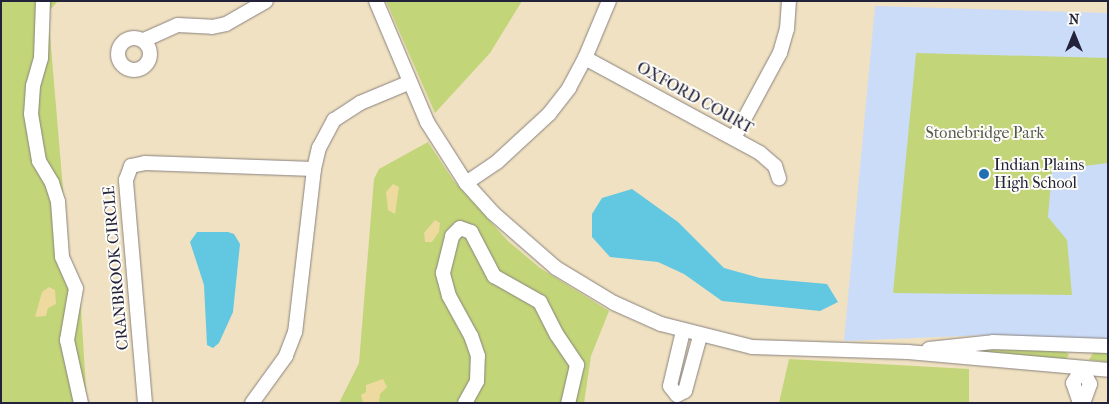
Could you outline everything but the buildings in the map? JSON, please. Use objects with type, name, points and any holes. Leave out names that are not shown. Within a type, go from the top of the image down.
[{"type":"street","points":[[43,1],[41,58],[33,86],[31,114],[39,161],[52,183],[58,202],[60,248],[76,288],[67,340],[81,403]]},
{"type":"street","points":[[144,40],[178,25],[212,27],[226,24],[266,1]]},
{"type":"street","points":[[376,1],[408,83],[427,122],[466,183],[493,213],[556,268],[614,303],[683,331],[752,347],[790,350],[908,352],[1108,370]]},
{"type":"street","points":[[466,183],[497,162],[549,114],[569,88],[586,58],[609,1]]},
{"type":"street","points":[[734,138],[780,53],[788,29],[789,1]]},
{"type":"street","name":"OXFORD COURT","points":[[586,58],[734,138],[769,160],[779,178]]},
{"type":"street","points":[[252,403],[286,356],[295,332],[314,169],[319,148],[334,120],[360,103],[408,83]]},
{"type":"street","name":"CRANBROOK CIRCLE","points":[[144,403],[126,180],[131,166],[145,163],[314,169]]},
{"type":"street","points":[[465,403],[477,381],[478,356],[472,336],[449,296],[443,273],[452,236],[460,228],[472,232],[494,276],[540,302],[557,335],[576,360],[577,371],[568,403]]},
{"type":"street","points":[[683,331],[670,386],[676,399],[686,391],[700,336]]},
{"type":"street","points":[[908,352],[993,342],[1108,346]]},
{"type":"street","points":[[1082,369],[1090,384],[1082,403]]},
{"type":"shaded area","name":"Indian Plains High School","points":[[875,6],[1108,13],[1108,340],[987,335],[844,341]]},
{"type":"green space","points":[[1,1],[58,1],[48,12],[68,248],[80,294],[87,403],[1,403]]},
{"type":"green space","points":[[386,1],[522,1],[490,53],[435,113]]},
{"type":"green space","name":"Stonebridge Park","points":[[916,53],[1108,58],[1108,163],[1052,170],[1048,217],[1067,240],[1072,295],[893,293]]},
{"type":"green space","points":[[428,142],[453,180],[508,241],[540,268],[609,311],[591,356],[584,403],[339,403],[359,363],[374,179],[379,169]]},
{"type":"green space","points":[[947,350],[1064,350],[1069,355],[1065,360]]},
{"type":"green space","points":[[1094,351],[1108,352],[1108,362],[1089,360]]},
{"type":"green space","points":[[789,359],[969,369],[969,403],[779,403]]},
{"type":"sand","points":[[393,184],[399,187],[395,214],[388,210],[386,192]]},
{"type":"sand","points":[[435,220],[440,223],[439,232],[432,242],[425,242],[424,233]]},
{"type":"sand","points":[[49,287],[55,290],[56,304],[48,308],[46,316],[35,317],[42,292]]},
{"type":"sand","points":[[383,379],[387,387],[380,394],[379,403],[363,403],[361,395],[366,392],[366,385]]},
{"type":"water","points":[[632,189],[678,222],[724,268],[760,278],[827,284],[838,302],[820,311],[722,301],[684,274],[658,262],[610,257],[592,237],[592,214],[602,198]]},
{"type":"water","points":[[197,232],[228,232],[234,234],[240,244],[233,312],[219,343],[213,348],[207,345],[204,285],[190,242]]},
{"type":"place","name":"Indian Plains High School","points":[[984,174]]}]
